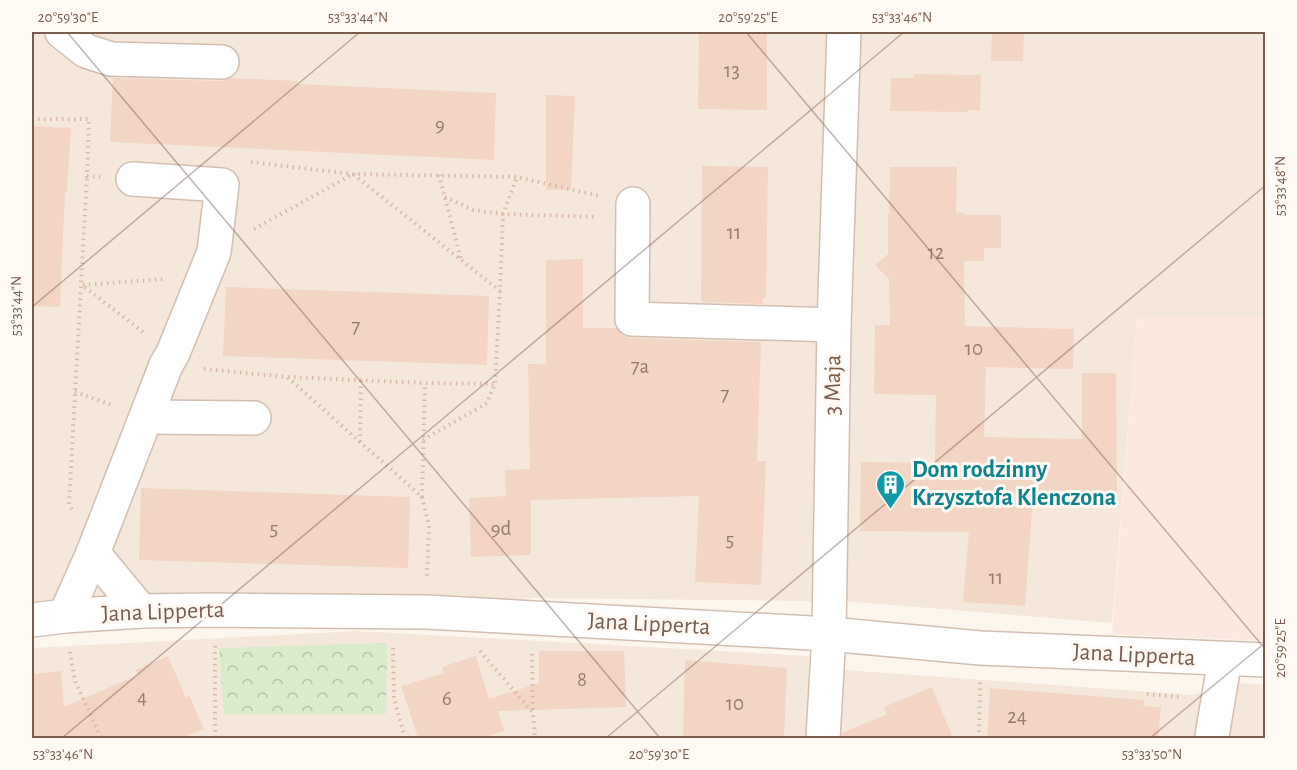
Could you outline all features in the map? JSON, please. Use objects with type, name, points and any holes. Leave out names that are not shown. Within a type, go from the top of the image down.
[{"type":"street","points":[[62,32],[86,51],[111,59],[222,62]]},
{"type":"street","name":"3 Maja","points":[[823,738],[829,634],[834,325],[844,32]]},
{"type":"street","points":[[65,616],[93,553],[209,264],[222,185],[133,179]]},
{"type":"street","points":[[633,211],[632,320],[834,325]]},
{"type":"street","points":[[147,417],[254,418]]},
{"type":"street","points":[[93,553],[141,610]]},
{"type":"street","name":"Jana Lipperta","points":[[32,620],[141,610],[426,612],[829,634],[980,648],[1266,660]]},
{"type":"street","points":[[1212,736],[1225,659]]},
{"type":"path","points":[[32,119],[89,119],[69,504],[93,553]]},
{"type":"path","points":[[222,185],[250,162],[353,174],[517,177],[633,211]]},
{"type":"path","points":[[82,285],[209,264],[353,174]]},
{"type":"path","points":[[353,174],[500,291]]},
{"type":"path","points":[[87,176],[133,179]]},
{"type":"path","points":[[439,176],[461,260]]},
{"type":"path","points":[[423,440],[487,403],[495,384],[502,214],[517,177]]},
{"type":"path","points":[[445,197],[473,210],[502,214],[633,211]]},
{"type":"path","points":[[82,285],[164,347],[170,359],[286,377],[495,384]]},
{"type":"path","points":[[286,377],[422,497]]},
{"type":"path","points":[[360,443],[361,380]]},
{"type":"path","points":[[425,383],[422,497],[429,526],[427,581]]},
{"type":"path","points":[[214,610],[215,738]]},
{"type":"path","points":[[392,612],[394,699],[405,738]]},
{"type":"path","points":[[65,616],[75,681],[101,738]]},
{"type":"path","points":[[474,644],[533,713]]},
{"type":"path","points":[[533,644],[535,738]]},
{"type":"path","points":[[979,738],[980,681]]},
{"type":"shaded area","points":[[32,32],[832,32],[812,601],[533,598],[271,612],[32,619]]},
{"type":"shaded area","points":[[858,32],[1265,32],[1265,317],[1137,317],[1112,623],[842,601]]},
{"type":"shaded area","points":[[1137,317],[1265,317],[1265,641],[1112,634]]},
{"type":"shaded area","points":[[358,631],[809,656],[806,738],[32,738],[32,648]]},
{"type":"shaded area","points":[[845,670],[1192,695],[1245,683],[1265,685],[1265,738],[834,738]]},
{"type":"green space","points":[[387,643],[386,714],[224,714],[219,648]]},
{"type":"building","points":[[699,32],[767,32],[767,110],[698,109]]},
{"type":"building","points":[[992,32],[1024,32],[1023,61],[991,61]]},
{"type":"building","points":[[914,74],[981,75],[980,111],[890,111],[891,78],[914,78]]},
{"type":"building","points":[[113,78],[221,81],[231,78],[297,81],[297,84],[496,93],[494,160],[110,142]]},
{"type":"building","points":[[546,95],[575,96],[571,190],[546,190]]},
{"type":"building","points":[[34,126],[71,128],[67,192],[65,192],[60,307],[32,306],[32,129]]},
{"type":"building","points":[[702,166],[768,167],[766,298],[763,298],[763,304],[701,302]]},
{"type":"building","points":[[890,167],[957,167],[956,213],[1001,215],[1001,248],[984,248],[984,261],[964,261],[965,326],[1074,329],[1073,369],[986,367],[984,437],[1082,439],[1082,373],[1116,373],[1117,495],[1051,495],[1051,498],[1033,498],[1025,606],[963,602],[969,532],[860,531],[861,462],[935,463],[936,395],[874,394],[875,325],[890,325],[889,279],[875,265],[888,254]]},
{"type":"building","points":[[583,259],[583,328],[616,328],[622,335],[631,338],[761,342],[757,461],[766,461],[761,585],[695,582],[699,496],[531,500],[531,555],[471,557],[469,498],[506,496],[505,470],[530,469],[528,364],[546,364],[546,260]]},
{"type":"building","points":[[226,287],[489,296],[487,365],[223,356]]},
{"type":"building","points":[[141,488],[410,497],[408,568],[139,560]]},
{"type":"building","points":[[539,651],[624,651],[626,707],[498,711],[504,731],[481,738],[418,738],[401,686],[444,673],[442,667],[476,656],[489,699],[539,683]]},
{"type":"building","points":[[168,656],[186,698],[189,695],[204,729],[183,738],[32,738],[32,674],[61,671],[64,707],[138,675],[136,670]]},
{"type":"building","points":[[685,660],[787,668],[784,738],[683,738]]},
{"type":"building","points":[[932,687],[953,738],[842,738],[842,733],[887,714],[884,707]]},
{"type":"building","points":[[990,688],[1144,700],[1143,706],[1161,707],[1158,738],[987,738]]},
{"type":"place","name":"Dom rodzinny Krzysztofa Klenczona","points":[[891,510]]}]
